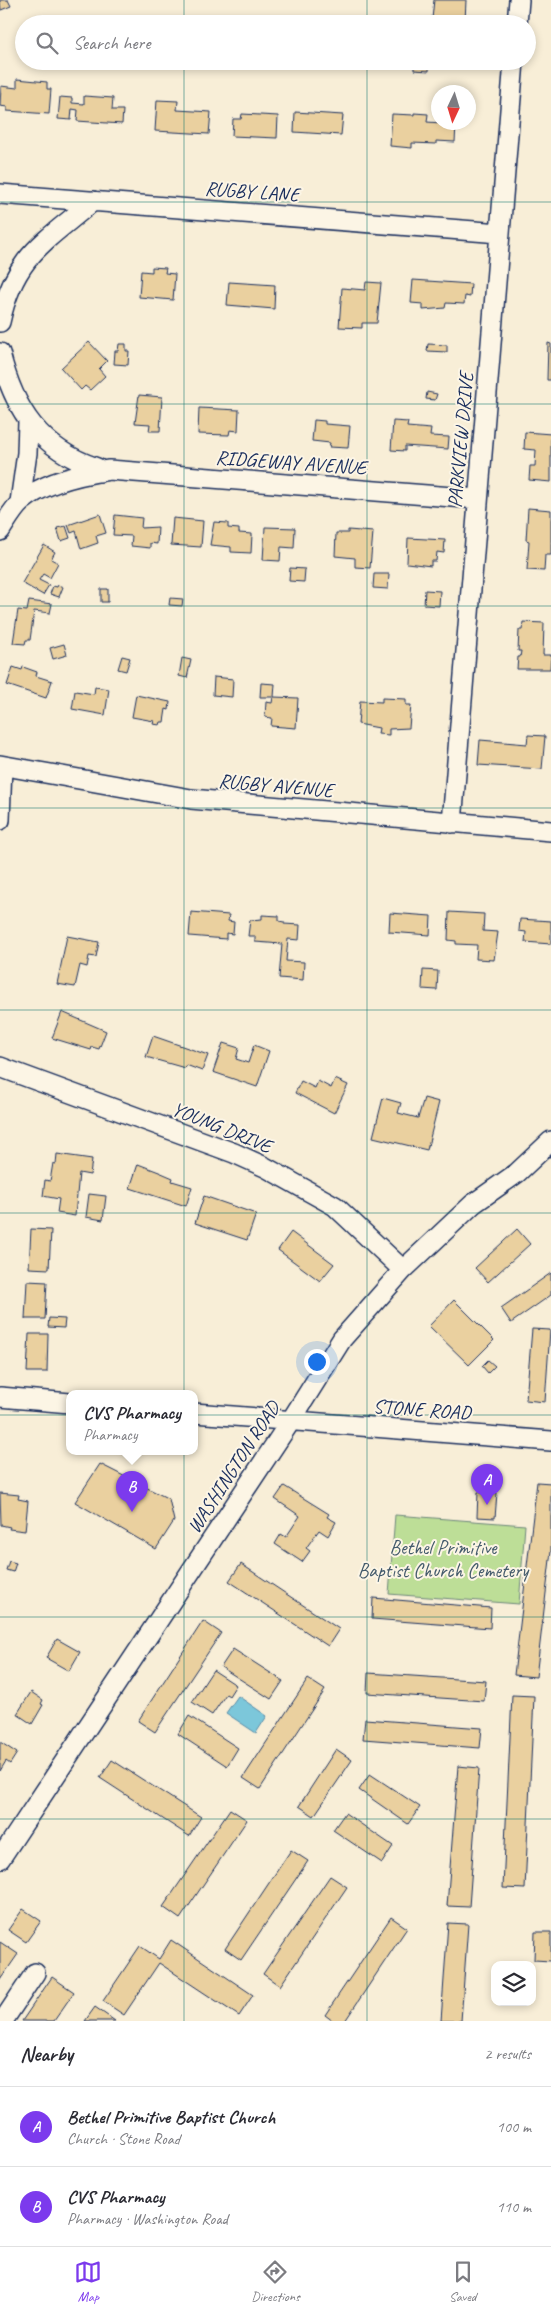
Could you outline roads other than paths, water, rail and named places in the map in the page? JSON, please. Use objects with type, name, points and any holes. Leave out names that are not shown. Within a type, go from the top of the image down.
[{"type":"street","points":[[518,15],[519,0]]},
{"type":"street","name":"PARKVIEW DRIVE","points":[[452,823],[513,70]]},
{"type":"street","name":"RUGBY LANE","points":[[0,194],[500,233]]},
{"type":"street","points":[[0,322],[6,296],[16,273],[32,252],[93,201]]},
{"type":"street","points":[[0,353],[6,377],[28,421],[56,449],[77,461],[97,468],[100,472]]},
{"type":"street","points":[[0,531],[20,502],[27,453],[28,421]]},
{"type":"street","name":"RIDGEWAY AVENUE","points":[[20,502],[54,484],[76,476],[110,470],[478,499]]},
{"type":"street","points":[[0,820],[1,766]]},
{"type":"street","name":"RUGBY AVENUE","points":[[1,766],[191,799],[452,823],[551,830]]},
{"type":"street","name":"YOUNG DRIVE","points":[[0,1067],[234,1153],[265,1167],[335,1206],[403,1270]]},
{"type":"street","name":"WASHINGTON ROAD","points":[[0,1859],[290,1422],[342,1339],[403,1270],[473,1204],[517,1173],[551,1141]]},
{"type":"street","points":[[0,1397],[66,1403]]},
{"type":"street","name":"STONE ROAD","points":[[198,1413],[551,1441]]},
{"type":"street","points":[[3,2021],[34,1973]]},
{"type":"water","points":[[238,1696],[267,1716],[256,1733],[226,1713]]},
{"type":"place","name":"Bethel Primitive Baptist Church","points":[[487,1505]]},
{"type":"place","name":"CVS Pharmacy","points":[[132,1512]]},
{"type":"park label","name":"Bethel Primitive Baptist Church Cemetery","points":[[443,1558]]}]
